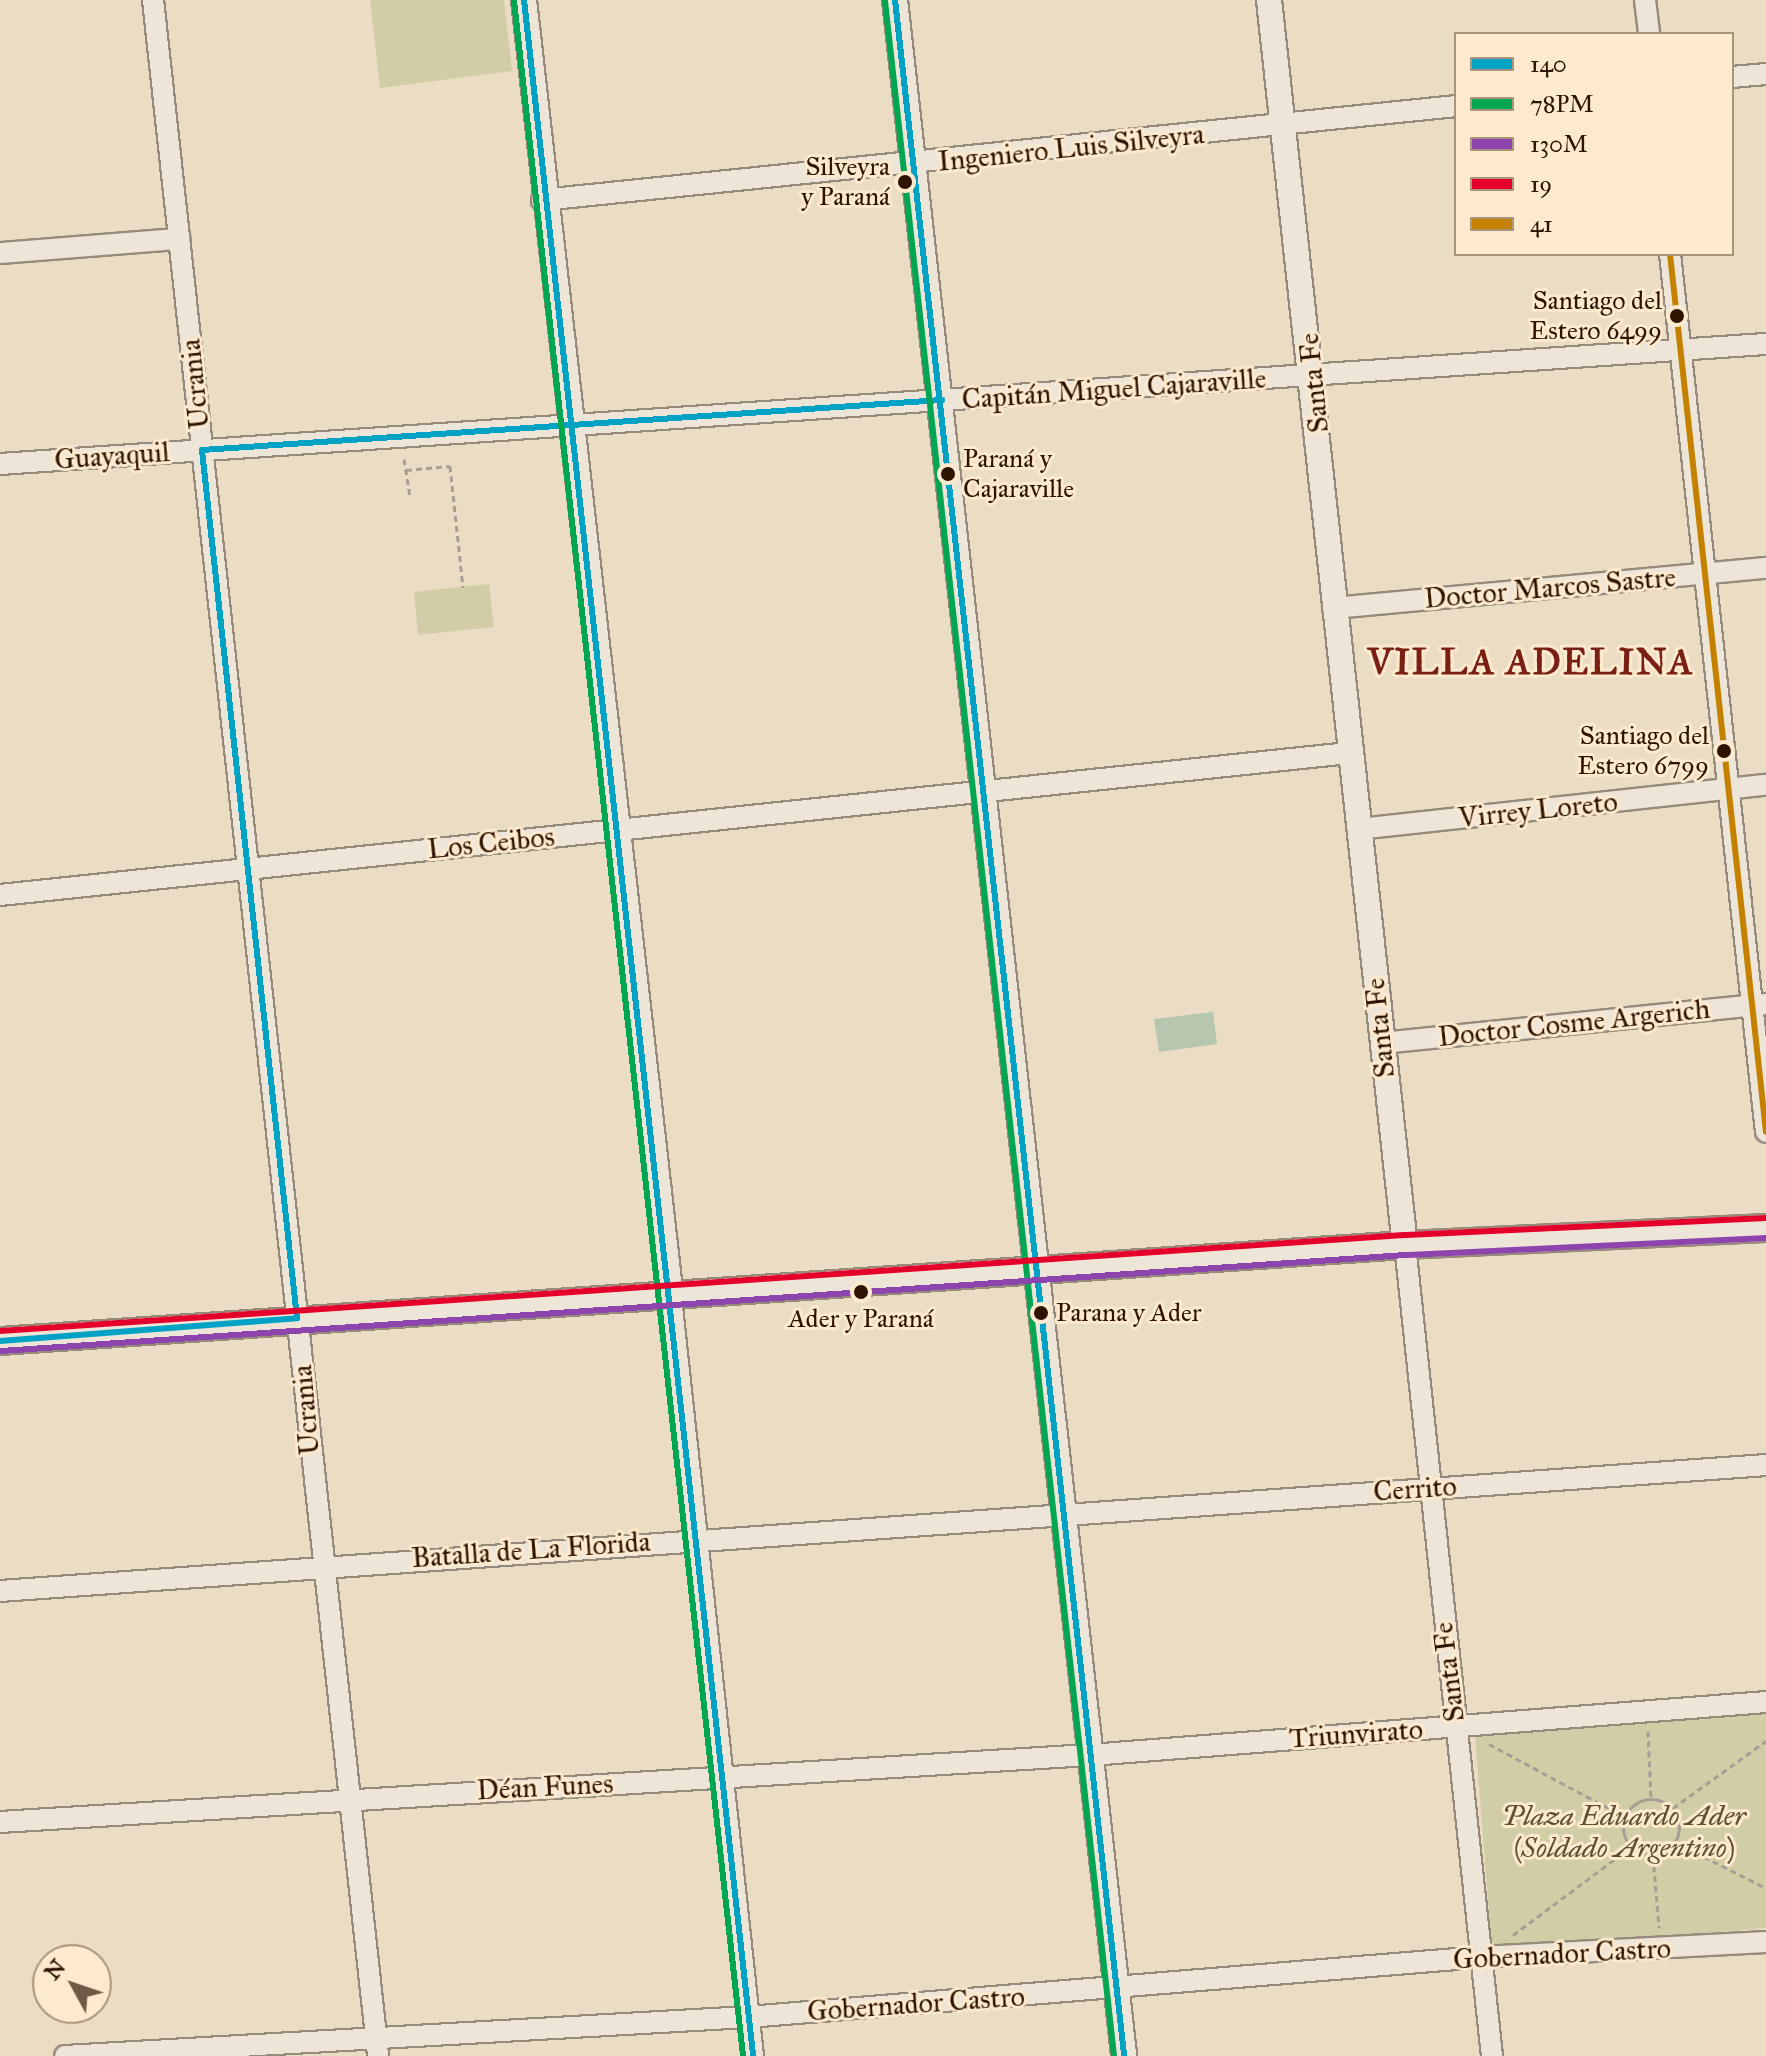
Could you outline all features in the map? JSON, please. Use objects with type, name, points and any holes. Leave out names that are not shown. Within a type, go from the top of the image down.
[{"type":"main road","points":[[0,1341],[297,1318],[671,1298],[1037,1269],[1405,1245],[1766,1228]]},
{"type":"street","name":"Ucrania","points":[[153,0],[321,1563],[377,2048]]},
{"type":"street","points":[[524,0],[542,200],[572,428],[615,829],[671,1298],[694,1540],[753,2056]]},
{"type":"street","points":[[895,0],[916,165],[1124,2056]]},
{"type":"street","name":"Santa Fe","points":[[1269,0],[1314,376],[1333,608],[1405,1245],[1427,1488],[1464,1726],[1492,2056]]},
{"type":"street","points":[[1645,0],[1649,32]]},
{"type":"street","points":[[1734,77],[1766,74]]},
{"type":"street","name":"Ingeniero Luis Silveyra","points":[[542,200],[916,165],[1454,106]]},
{"type":"street","points":[[0,253],[179,239]]},
{"type":"street","points":[[1670,256],[1729,789],[1759,1004],[1766,1132]]},
{"type":"street","name":"Capitán Miguel Cajaraville","points":[[942,400],[1766,344]]},
{"type":"street","name":"Guayaquil","points":[[0,464],[572,428],[942,400]]},
{"type":"street","name":"Doctor Marcos Sastre","points":[[1333,608],[1766,568]]},
{"type":"street","points":[[983,791],[1349,753]]},
{"type":"street","name":"Virrey Loreto","points":[[1358,829],[1766,785]]},
{"type":"street","name":"Los Ceibos","points":[[0,895],[983,791]]},
{"type":"street","name":"Doctor Cosme Argerich","points":[[1382,1043],[1759,1004]]},
{"type":"street","name":"Cerrito","points":[[1063,1512],[1766,1465]]},
{"type":"street","name":"Batalla de La Florida","points":[[0,1591],[321,1563],[694,1540],[1063,1512]]},
{"type":"street","name":"Triunvirato","points":[[1090,1755],[1766,1702]]},
{"type":"street","name":"Déan Funes","points":[[0,1822],[347,1796],[722,1779],[1090,1755]]},
{"type":"street","name":"Gobernador Castro","points":[[65,2056],[377,2048],[1486,1957],[1766,1942]]},
{"type":"path","points":[[404,459],[410,495]]},
{"type":"path","points":[[406,470],[450,466],[463,587]]},
{"type":"path","points":[[1648,1711],[1651,1799]]},
{"type":"path","points":[[1464,1726],[1475,1736],[1625,1817]]},
{"type":"path","points":[[1673,1808],[1766,1741]]},
{"type":"path","points":[[1625,1817],[1651,1799]]},
{"type":"path","points":[[1651,1799],[1673,1808],[1680,1825],[1675,1842],[1653,1856]]},
{"type":"path","points":[[1625,1817],[1631,1847]]},
{"type":"path","points":[[1675,1842],[1766,1888]]},
{"type":"path","points":[[1486,1957],[1631,1847]]},
{"type":"path","points":[[1631,1847],[1653,1856]]},
{"type":"path","points":[[1653,1856],[1661,1948]]},
{"type":"green space","points":[[370,0],[504,0],[512,71],[380,88]]},
{"type":"green space","points":[[489,584],[494,627],[418,635],[414,592]]},
{"type":"green space","name":"Plaza Eduardo Ader (Soldado Argentino)","points":[[1766,1711],[1766,1928],[1492,1951],[1475,1736]]},
{"type":"shaded area","points":[[1213,1012],[1217,1044],[1159,1052],[1154,1019]]},
{"type":"transit line","name":"140","points":[[524,0],[753,2056]]},
{"type":"transit line","name":"140","points":[[895,0],[1124,2056]]},
{"type":"transit line","name":"78PM","points":[[514,1],[743,2056]]},
{"type":"transit line","name":"78PM","points":[[885,1],[1114,2056]]},
{"type":"transit line","name":"41","points":[[1670,256],[1766,1132]]},
{"type":"transit line","name":"140","points":[[0,1341],[297,1318],[202,450],[942,400]]},
{"type":"transit line","name":"19","points":[[0,1331],[1404,1235],[1766,1218]]},
{"type":"transit line","name":"130M","points":[[1,1351],[1406,1255],[1766,1238]]},
{"type":"place","name":"Silveyra y Paraná","points":[[905,182]]},
{"type":"place","name":"Santiago del Estero 6499","points":[[1677,316]]},
{"type":"place","name":"Paraná y Cajaraville","points":[[948,474]]},
{"type":"place","name":"Santiago del Estero 6799","points":[[1724,751]]},
{"type":"place","name":"Ader y Paraná","points":[[861,1292]]},
{"type":"place","name":"Parana y Ader","points":[[1041,1313]]},
{"type":"district","name":"VILLA ADELINA","points":[[1531,663]]}]
